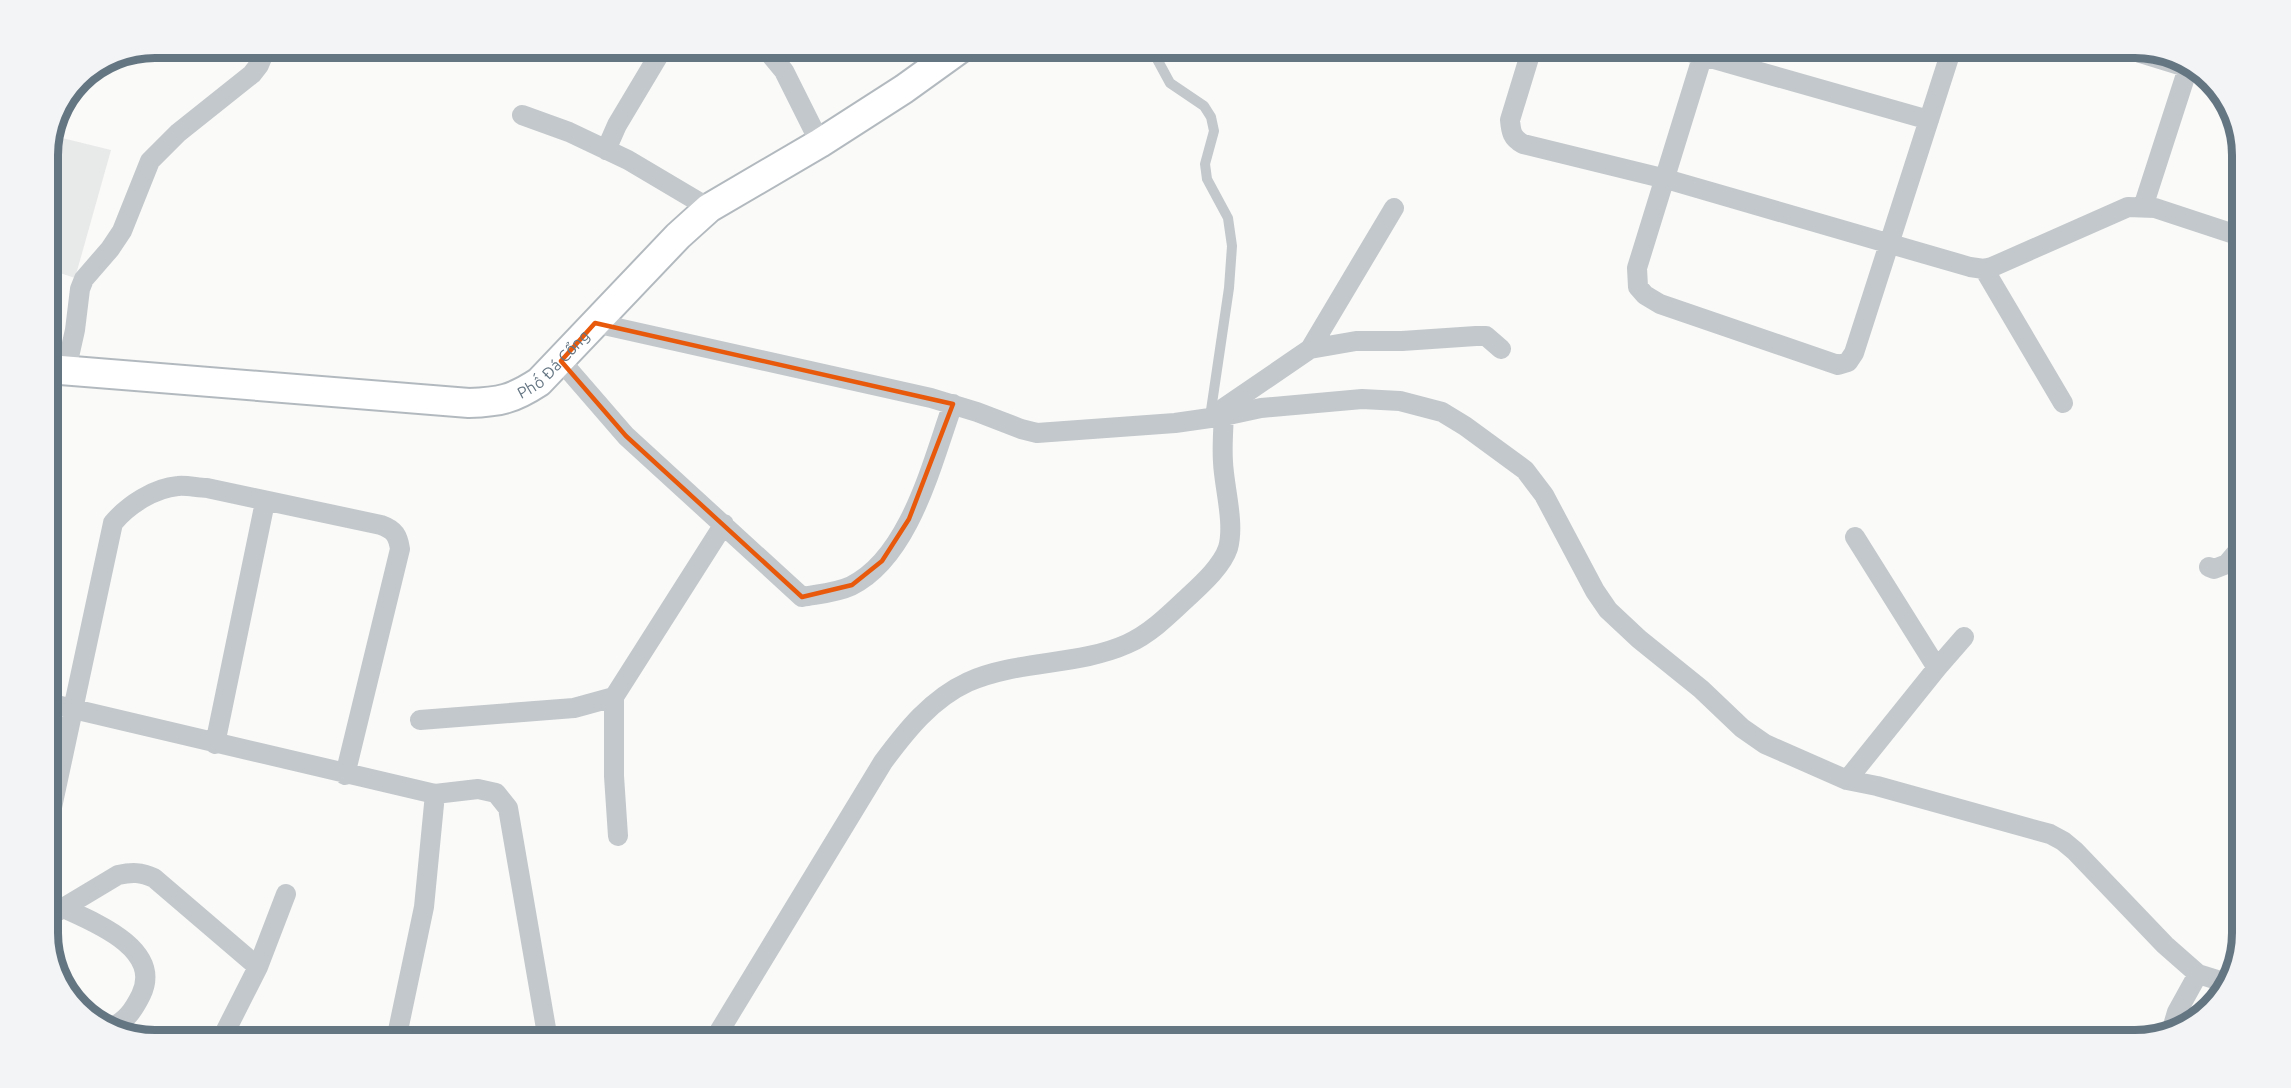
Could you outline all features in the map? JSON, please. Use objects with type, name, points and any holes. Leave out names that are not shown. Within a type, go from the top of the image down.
[{"type":"street","points":[[59,366],[75,330],[80,289],[84,279],[122,231],[150,161],[178,133],[252,74],[262,58]]},
{"type":"street","points":[[606,150],[616,125],[657,58]]},
{"type":"street","points":[[773,58],[784,71],[820,143]]},
{"type":"street","name":"Phố Đá Cổng","points":[[59,370],[469,403],[500,402],[525,392],[539,382],[678,236],[709,208],[820,143],[904,89],[947,58]]},
{"type":"street","points":[[1529,58],[1510,120],[1510,131],[1515,140],[1523,144],[1666,179],[1970,267],[1984,269],[2128,207],[2156,208],[2232,233]]},
{"type":"street","points":[[1702,58],[1637,268],[1638,287],[1660,304],[1838,365],[1848,362],[1854,353],[1949,58]]},
{"type":"street","points":[[1724,58],[1929,120]]},
{"type":"street","points":[[2143,207],[2188,74]]},
{"type":"street","points":[[522,115],[569,132],[628,160],[709,208]]},
{"type":"street","points":[[1217,417],[1310,349],[1394,208]]},
{"type":"street","points":[[1984,269],[2063,403]]},
{"type":"street","points":[[595,323],[908,392],[1037,433],[1175,423],[1261,408],[1362,399],[1400,400],[1442,412],[1525,470],[1544,495],[1595,591],[1608,610],[1621,624],[1683,674],[1750,734],[1802,762],[1847,780],[2034,828],[2063,841],[2165,945],[2198,974],[2219,981]]},
{"type":"street","points":[[1310,349],[1356,341],[1402,341],[1476,336],[1486,336],[1501,349]]},
{"type":"street","points":[[561,361],[626,436],[802,597],[837,591],[852,585],[882,561],[897,542],[922,488],[953,405]]},
{"type":"street","points":[[720,1030],[883,762],[904,733],[929,708],[969,681],[995,673],[1103,652],[1128,644],[1171,613],[1200,586],[1221,560],[1228,547],[1229,528],[1217,417]]},
{"type":"street","points":[[59,776],[113,523],[122,512],[137,501],[161,490],[178,486],[207,488],[381,525],[394,531],[400,549],[345,775]]},
{"type":"street","points":[[215,744],[266,502]]},
{"type":"street","points":[[618,836],[614,776],[614,697],[724,524]]},
{"type":"street","points":[[1855,537],[1937,668]]},
{"type":"street","points":[[2209,567],[2214,569],[2227,564],[2232,558]]},
{"type":"street","points":[[1847,780],[1964,637]]},
{"type":"street","points":[[420,720],[574,708],[614,697]]},
{"type":"street","points":[[59,706],[345,775],[435,794],[478,789],[496,793],[508,808],[546,1030]]},
{"type":"street","points":[[398,1030],[424,907],[435,794]]},
{"type":"street","points":[[59,911],[118,876],[131,872],[147,875],[258,967]]},
{"type":"street","points":[[226,1030],[258,967],[286,894]]},
{"type":"street","points":[[59,914],[104,927],[122,939],[139,958],[146,975],[144,989],[132,1013],[120,1023]]},
{"type":"street","points":[[2175,1020],[2198,974]]},
{"type":"lane","points":[[1156,58],[1170,83],[1204,106],[1211,117],[1214,131],[1205,164],[1207,179],[1228,218],[1232,246],[1217,417]]},
{"type":"highlighted area","points":[[595,323],[953,404],[909,519],[882,561],[852,585],[802,597],[626,436],[561,361]]},
{"type":"shaded area","points":[[61,138],[111,150],[75,278],[59,273]]}]
